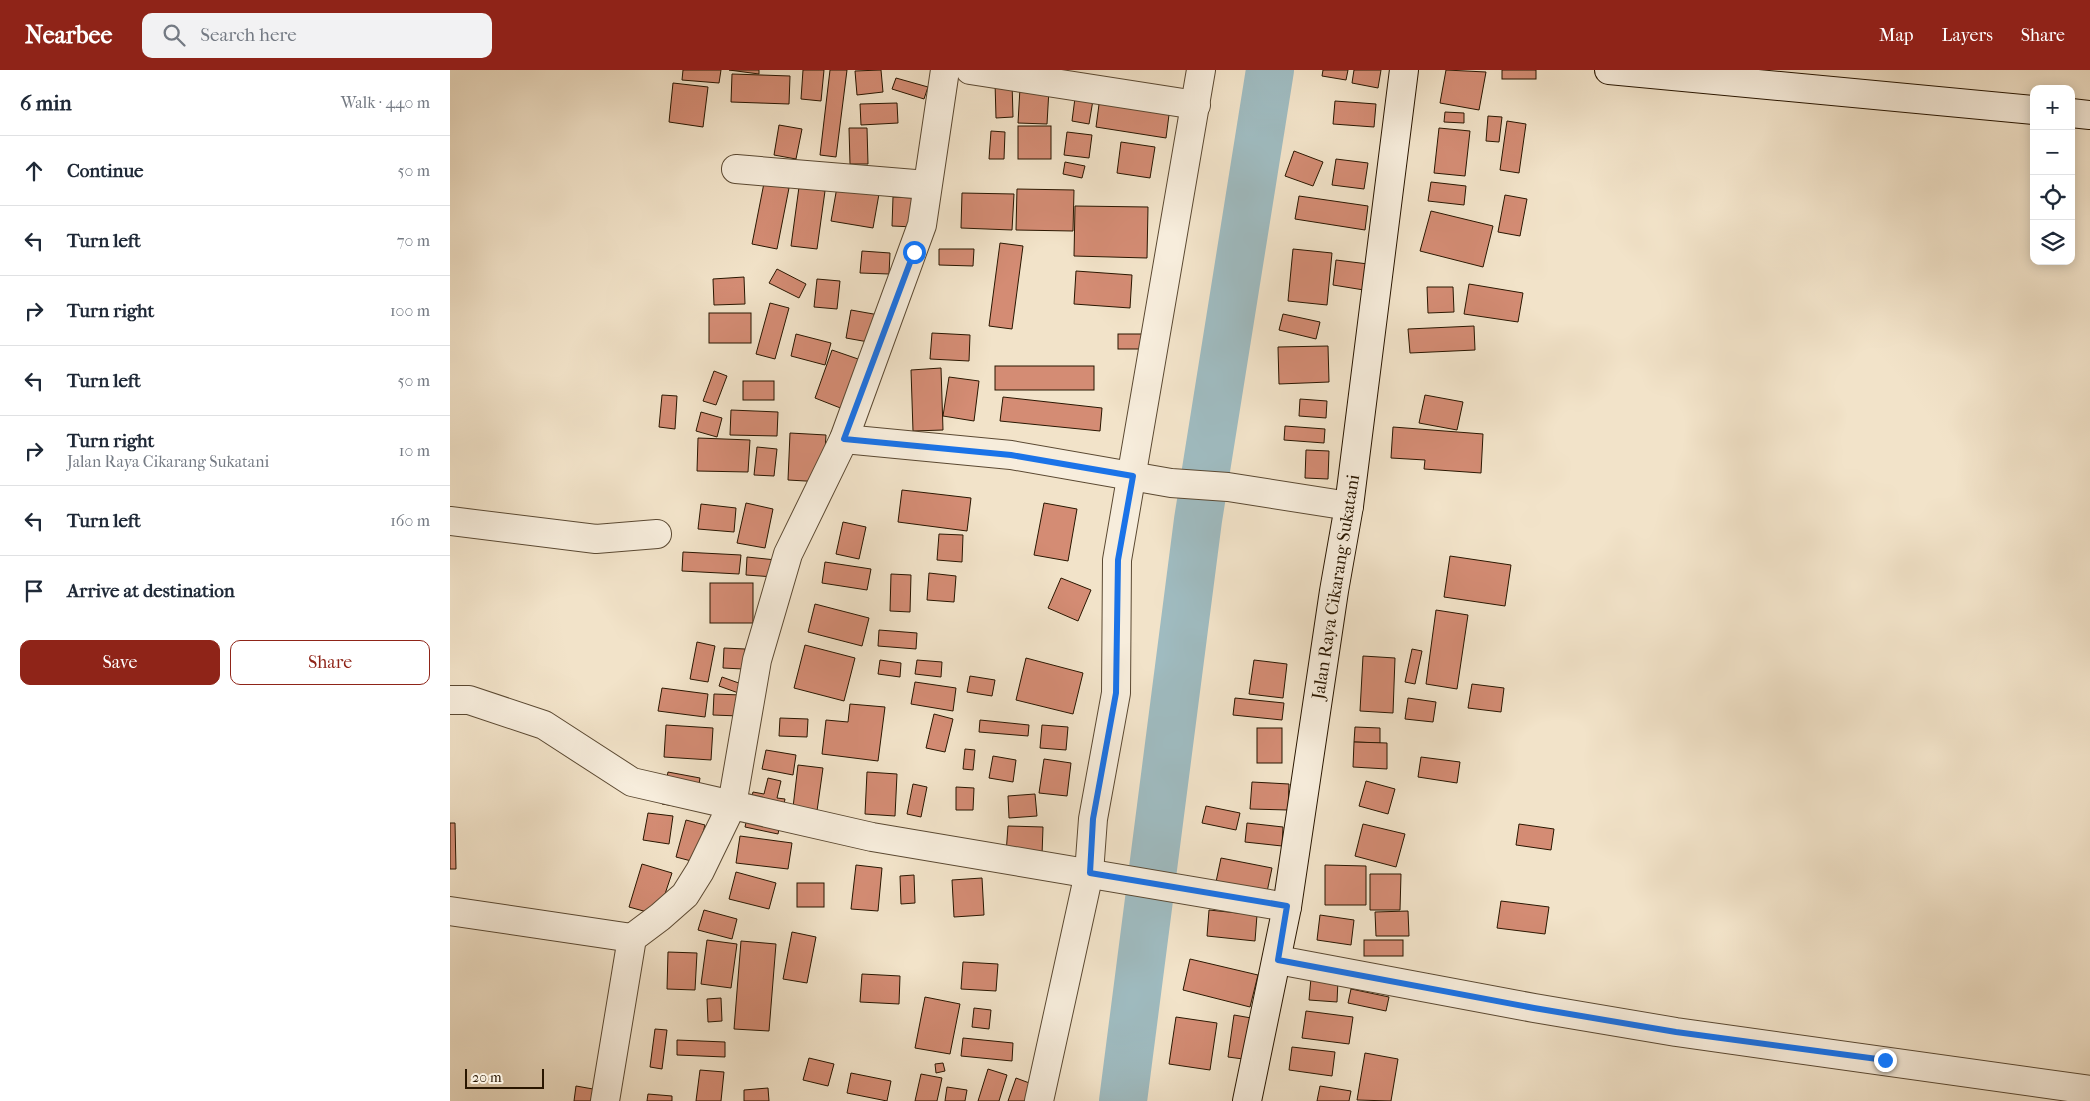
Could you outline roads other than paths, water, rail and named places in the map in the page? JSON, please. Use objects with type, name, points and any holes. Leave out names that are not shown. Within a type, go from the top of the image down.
[{"type":"street","points":[[450,912],[632,938],[660,918],[685,895],[700,871],[732,805],[757,660],[788,554],[844,439],[914,252],[922,225],[945,70]]},
{"type":"street","points":[[970,70],[1196,105]]},
{"type":"street","points":[[1039,1101],[1094,874],[1093,819],[1116,693],[1118,560],[1201,70]]},
{"type":"street","name":"Jalan Raya Cikarang Sukatani","points":[[1247,1101],[1278,960],[1334,591],[1349,506],[1404,70]]},
{"type":"street","points":[[1609,70],[2030,110]]},
{"type":"street","points":[[2075,113],[2090,115]]},
{"type":"street","points":[[736,169],[927,185]]},
{"type":"street","points":[[844,439],[1011,455],[1171,483],[1228,487],[1349,506]]},
{"type":"street","points":[[450,521],[596,539],[657,534]]},
{"type":"street","points":[[450,700],[469,700],[544,725],[632,782],[872,837],[1287,906]]},
{"type":"street","points":[[605,1101],[632,938]]},
{"type":"street","points":[[1278,960],[1534,1008],[1666,1030],[2090,1090]]},
{"type":"waterway","points":[[1123,1101],[1198,520],[1270,70]]}]
